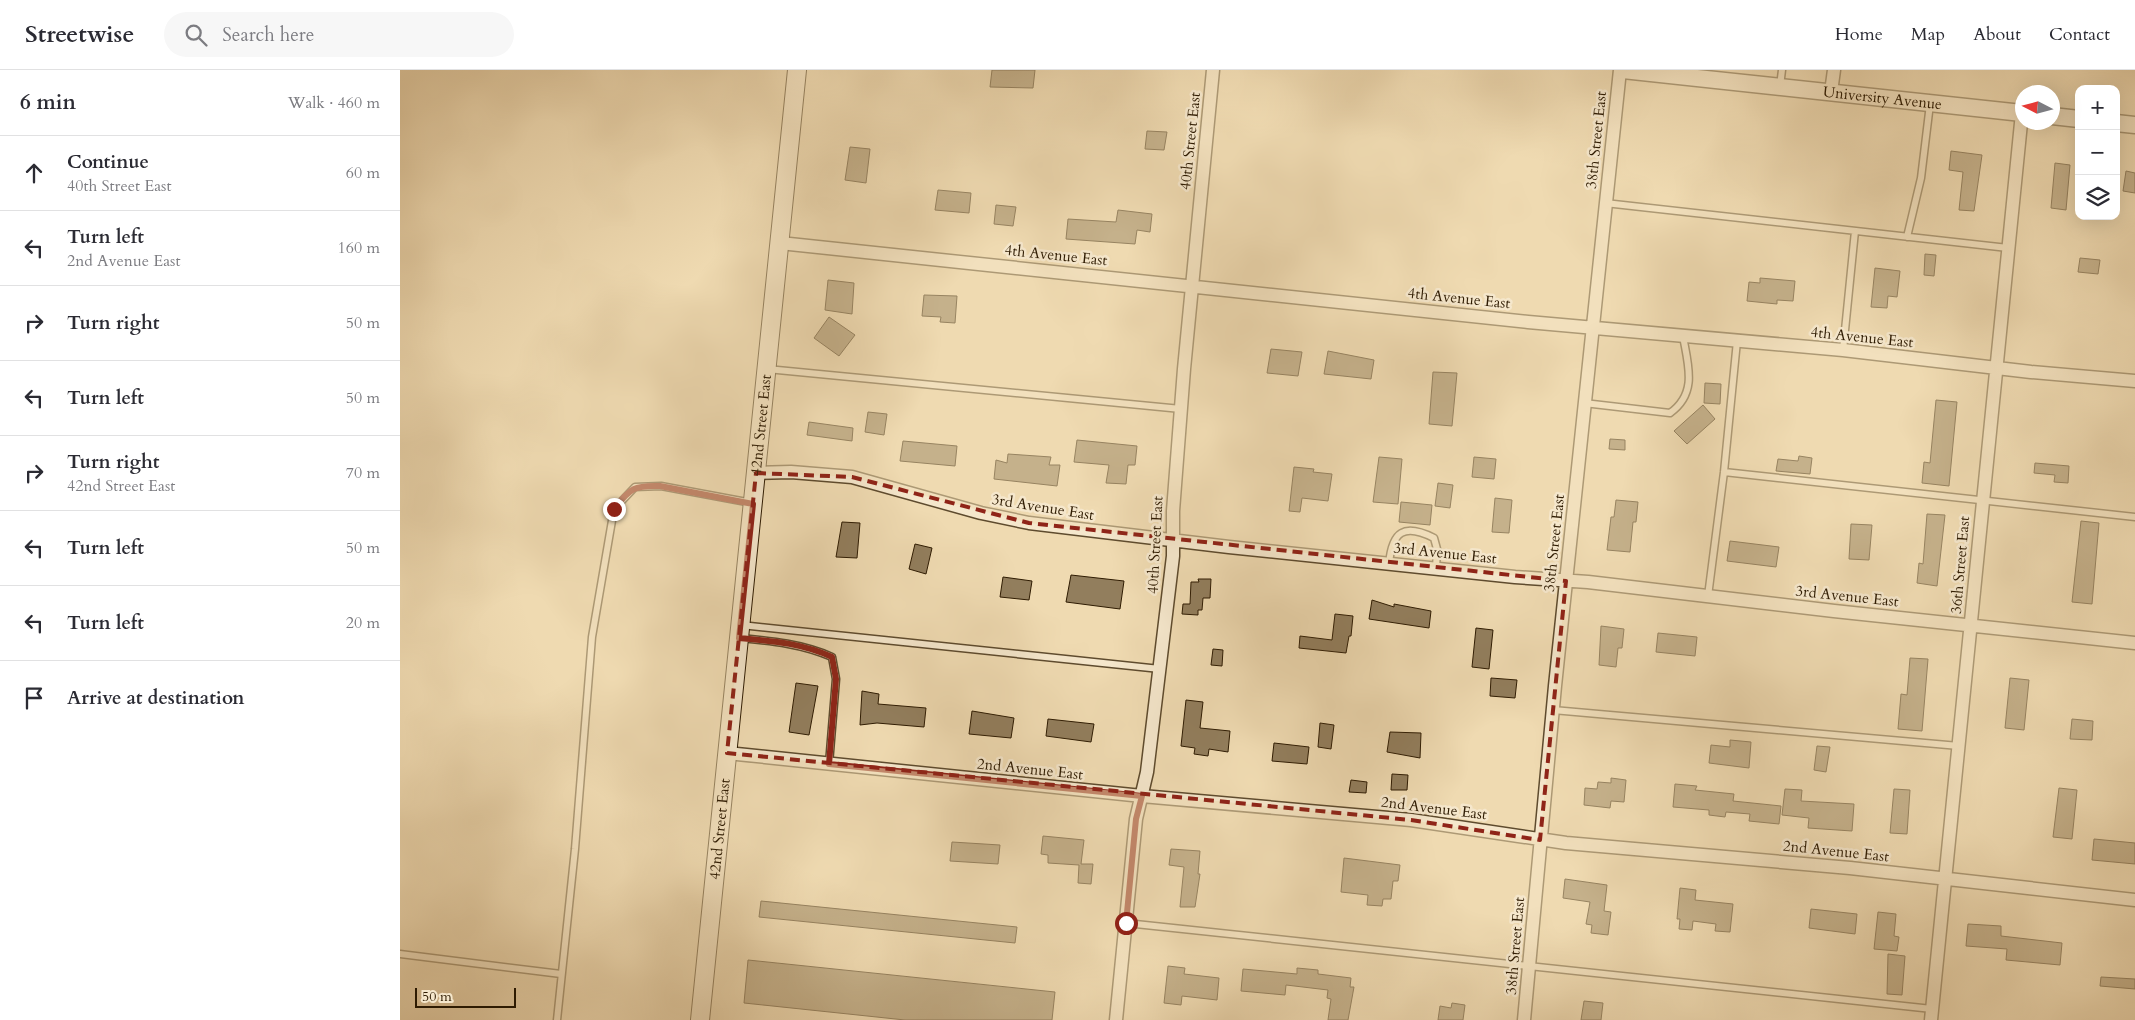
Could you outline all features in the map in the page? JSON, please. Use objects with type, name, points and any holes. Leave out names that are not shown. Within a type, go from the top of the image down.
[{"type":"main road","name":"42nd Street East","points":[[700,1020],[797,70]]},
{"type":"street","name":"40th Street East","points":[[1116,1020],[1136,819],[1147,772],[1160,669],[1173,540],[1173,511],[1192,285],[1213,70]]},
{"type":"street","name":"University Avenue","points":[[1621,70],[2015,112]]},
{"type":"street","name":"38th Street East","points":[[1524,1020],[1584,403],[1621,70]]},
{"type":"street","points":[[1831,92],[1834,70]]},
{"type":"street","points":[[2060,117],[2075,119]]},
{"type":"street","points":[[2120,123],[2135,125]]},
{"type":"street","name":"36th Street East","points":[[1932,1014],[2020,130]]},
{"type":"street","name":"4th Avenue East","points":[[780,243],[2135,381]]},
{"type":"street","name":"3rd Avenue East","points":[[756,473],[791,472],[852,477],[981,513],[1029,523],[1389,564],[1566,580],[2135,643]]},
{"type":"street","name":"2nd Avenue East","points":[[727,754],[1142,796],[1411,820],[1540,840],[1945,879],[2135,900]]},
{"type":"lane","points":[[1780,87],[1782,70]]},
{"type":"lane","points":[[1907,237],[1921,178],[1930,103]]},
{"type":"lane","points":[[1605,203],[2008,248]]},
{"type":"lane","points":[[1843,350],[1855,231]]},
{"type":"lane","points":[[1584,403],[1670,414],[1682,405],[1688,390],[1689,370],[1683,336]]},
{"type":"lane","points":[[1708,596],[1724,472],[1737,341]]},
{"type":"lane","points":[[767,369],[1181,410]]},
{"type":"lane","points":[[1724,472],[2135,517]]},
{"type":"lane","points":[[557,1020],[592,637],[614,509],[635,487],[646,486],[660,486],[753,504]]},
{"type":"lane","points":[[1389,564],[1391,545],[1397,535],[1410,530],[1420,531],[1434,538],[1437,549],[1436,569]]},
{"type":"lane","points":[[740,631],[1160,669]]},
{"type":"lane","points":[[740,631],[818,650],[832,657],[836,679],[829,764]]},
{"type":"lane","points":[[1553,710],[1959,746]]},
{"type":"lane","points":[[1126,923],[1530,966],[1932,1014]]},
{"type":"lane","points":[[400,954],[561,974]]},
{"type":"highlighted area","points":[[756,473],[852,477],[1029,523],[1566,581],[1540,840],[1411,820],[727,753]]},
{"type":"building","points":[[992,70],[1035,70],[1033,88],[990,87]]},
{"type":"building","points":[[1147,131],[1167,132],[1164,150],[1145,149]]},
{"type":"building","points":[[850,147],[870,149],[866,183],[845,180]]},
{"type":"building","points":[[1951,151],[1982,155],[1974,211],[1959,210],[1963,172],[1949,170]]},
{"type":"building","points":[[2055,163],[2070,165],[2066,210],[2051,208]]},
{"type":"building","points":[[2126,171],[2135,173],[2135,193],[2123,191]]},
{"type":"building","points":[[938,190],[971,193],[969,213],[935,210]]},
{"type":"building","points":[[996,205],[1016,207],[1013,226],[994,224]]},
{"type":"building","points":[[1118,210],[1152,214],[1150,232],[1137,230],[1135,244],[1066,239],[1068,219],[1116,222]]},
{"type":"building","points":[[1925,254],[1936,255],[1934,276],[1924,275]]},
{"type":"building","points":[[2080,258],[2100,260],[2098,274],[2078,272]]},
{"type":"building","points":[[1875,268],[1900,271],[1897,297],[1888,296],[1887,308],[1871,307]]},
{"type":"building","points":[[1760,278],[1795,281],[1793,301],[1777,300],[1777,304],[1747,301],[1749,282],[1760,283]]},
{"type":"building","points":[[828,280],[854,283],[852,314],[825,310]]},
{"type":"building","points":[[924,295],[957,296],[955,323],[940,322],[941,317],[922,316]]},
{"type":"building","points":[[829,317],[855,335],[839,356],[814,338]]},
{"type":"building","points":[[1271,349],[1302,352],[1298,376],[1267,373]]},
{"type":"building","points":[[1328,351],[1374,360],[1371,379],[1324,374]]},
{"type":"building","points":[[1433,372],[1457,373],[1452,426],[1429,424]]},
{"type":"building","points":[[1705,383],[1721,384],[1720,404],[1704,403]]},
{"type":"building","points":[[1936,400],[1957,402],[1949,486],[1922,483],[1924,462],[1930,463]]},
{"type":"building","points":[[1703,405],[1715,419],[1687,444],[1674,431]]},
{"type":"building","points":[[868,412],[887,414],[884,435],[865,432]]},
{"type":"building","points":[[809,422],[853,428],[852,441],[807,435]]},
{"type":"building","points":[[1610,439],[1625,440],[1625,450],[1609,449]]},
{"type":"building","points":[[1077,440],[1137,446],[1135,465],[1128,465],[1126,484],[1106,483],[1109,465],[1074,462]]},
{"type":"building","points":[[903,441],[957,446],[955,466],[900,461]]},
{"type":"building","points":[[1008,454],[1051,457],[1049,465],[1060,465],[1057,486],[994,479],[996,460],[1007,463]]},
{"type":"building","points":[[1799,456],[1812,458],[1810,474],[1776,471],[1778,459],[1798,461]]},
{"type":"building","points":[[1379,457],[1402,459],[1398,504],[1373,502]]},
{"type":"building","points":[[1474,457],[1496,459],[1494,479],[1472,477]]},
{"type":"building","points":[[2035,463],[2069,466],[2068,483],[2054,482],[2055,475],[2034,473]]},
{"type":"building","points":[[1294,467],[1314,469],[1313,472],[1332,474],[1328,501],[1302,498],[1300,512],[1289,511]]},
{"type":"building","points":[[1438,483],[1453,485],[1450,508],[1435,506]]},
{"type":"building","points":[[1495,498],[1512,500],[1509,533],[1492,532]]},
{"type":"building","points":[[1616,500],[1638,502],[1636,522],[1633,522],[1630,552],[1607,550],[1611,517],[1614,517]]},
{"type":"building","points":[[1401,502],[1432,505],[1430,525],[1399,522]]},
{"type":"building","points":[[1927,514],[1945,515],[1937,586],[1917,583],[1919,563],[1923,564]]},
{"type":"building","points":[[2081,521],[2099,523],[2092,604],[2072,602]]},
{"type":"building","points":[[842,522],[860,523],[857,558],[836,557]]},
{"type":"building","points":[[1851,524],[1872,525],[1869,560],[1849,559]]},
{"type":"building","points":[[1730,541],[1779,547],[1776,567],[1727,561]]},
{"type":"building","points":[[915,544],[932,548],[926,574],[909,569]]},
{"type":"building","points":[[1071,575],[1124,581],[1120,609],[1066,602]]},
{"type":"building","points":[[1003,577],[1032,581],[1029,600],[1000,597]]},
{"type":"building","points":[[1198,579],[1211,579],[1210,598],[1203,598],[1202,610],[1198,610],[1198,615],[1182,614],[1183,604],[1190,604],[1191,582],[1199,582]]},
{"type":"building","points":[[1372,600],[1394,607],[1394,604],[1431,611],[1429,628],[1369,619]]},
{"type":"building","points":[[1335,614],[1353,616],[1351,636],[1349,636],[1346,653],[1299,648],[1300,636],[1332,640]]},
{"type":"building","points":[[1601,626],[1624,629],[1622,648],[1618,648],[1616,667],[1599,665]]},
{"type":"building","points":[[1476,628],[1493,630],[1489,669],[1472,667]]},
{"type":"building","points":[[1658,633],[1697,637],[1695,656],[1656,652]]},
{"type":"building","points":[[1213,649],[1223,650],[1222,666],[1211,665]]},
{"type":"building","points":[[1910,658],[1928,659],[1922,731],[1898,729],[1901,694],[1907,695]]},
{"type":"building","points":[[1491,678],[1517,680],[1515,698],[1490,696]]},
{"type":"building","points":[[2010,678],[2029,680],[2024,730],[2005,728]]},
{"type":"building","points":[[796,683],[818,686],[809,735],[789,732]]},
{"type":"building","points":[[862,691],[879,694],[878,704],[926,708],[924,727],[877,723],[860,725]]},
{"type":"building","points":[[1186,700],[1203,702],[1200,728],[1230,731],[1228,752],[1209,749],[1208,756],[1194,754],[1195,748],[1181,746]]},
{"type":"building","points":[[972,711],[1014,718],[1011,738],[969,734]]},
{"type":"building","points":[[1048,719],[1094,724],[1091,742],[1046,736]]},
{"type":"building","points":[[2072,719],[2093,721],[2092,740],[2070,739]]},
{"type":"building","points":[[1320,723],[1334,725],[1331,749],[1318,747]]},
{"type":"building","points":[[1390,732],[1421,733],[1420,758],[1387,752]]},
{"type":"building","points":[[1730,740],[1751,742],[1749,768],[1709,763],[1711,745],[1730,747]]},
{"type":"building","points":[[1274,743],[1309,747],[1307,764],[1272,761]]},
{"type":"building","points":[[1817,746],[1830,747],[1826,772],[1814,770]]},
{"type":"building","points":[[1392,774],[1408,775],[1407,790],[1391,790]]},
{"type":"building","points":[[1611,778],[1626,780],[1624,802],[1611,801],[1610,808],[1584,805],[1585,788],[1597,789],[1598,782],[1611,783]]},
{"type":"building","points":[[1351,780],[1367,782],[1366,793],[1349,792]]},
{"type":"building","points":[[1675,784],[1697,786],[1695,790],[1734,794],[1733,801],[1781,806],[1779,824],[1749,821],[1750,814],[1726,812],[1725,817],[1709,815],[1709,810],[1673,807]]},
{"type":"building","points":[[2059,788],[2077,790],[2072,839],[2053,837]]},
{"type":"building","points":[[1785,789],[1802,790],[1801,801],[1854,804],[1852,831],[1808,828],[1809,818],[1782,815]]},
{"type":"building","points":[[1894,789],[1910,790],[1907,834],[1890,833]]},
{"type":"building","points":[[1043,836],[1084,840],[1081,864],[1093,864],[1091,884],[1078,883],[1079,865],[1048,863],[1048,855],[1041,854]]},
{"type":"building","points":[[2094,839],[2135,843],[2135,864],[2092,860]]},
{"type":"building","points":[[952,842],[1000,845],[998,864],[950,861]]},
{"type":"building","points":[[1171,849],[1200,851],[1198,874],[1200,874],[1195,907],[1180,907],[1184,867],[1169,865]]},
{"type":"building","points":[[1344,858],[1400,865],[1398,881],[1393,881],[1391,899],[1383,899],[1382,906],[1367,905],[1368,895],[1341,892]]},
{"type":"building","points":[[1565,879],[1607,885],[1604,911],[1611,912],[1608,935],[1591,933],[1592,925],[1586,924],[1590,902],[1563,898]]},
{"type":"building","points":[[1680,888],[1696,890],[1695,900],[1733,904],[1730,932],[1715,931],[1716,924],[1693,921],[1692,930],[1679,929],[1680,919],[1677,919]]},
{"type":"building","points":[[761,901],[1017,927],[1015,943],[759,917]]},
{"type":"building","points":[[1811,909],[1857,914],[1855,934],[1809,928]]},
{"type":"building","points":[[1878,912],[1896,914],[1894,936],[1899,937],[1897,951],[1874,949]]},
{"type":"building","points":[[1968,924],[2001,926],[2001,936],[2062,943],[2060,965],[2006,960],[2007,949],[1966,946]]},
{"type":"building","points":[[1888,954],[1905,956],[1902,995],[1887,994]]},
{"type":"building","points":[[748,960],[1055,992],[1052,1020],[905,1020],[744,1003]]},
{"type":"building","points":[[1168,966],[1185,968],[1184,974],[1219,978],[1217,1000],[1182,996],[1181,1005],[1164,1003]]},
{"type":"building","points":[[1297,968],[1318,970],[1318,974],[1351,978],[1350,987],[1354,987],[1348,1020],[1328,1020],[1331,999],[1327,998],[1328,990],[1286,985],[1285,995],[1241,991],[1243,969],[1297,974]]},
{"type":"building","points":[[2101,977],[2135,979],[2135,989],[2100,986]]},
{"type":"building","points":[[1584,1001],[1603,1003],[1601,1020],[1581,1020]]},
{"type":"building","points":[[1452,1003],[1465,1005],[1463,1020],[1438,1020],[1440,1006],[1451,1008]]},
{"type":"route","points":[[614,509],[624,496],[635,487],[646,486],[660,486],[753,504],[739,638],[786,642],[818,650],[832,657],[836,679],[834,726],[829,764],[1142,796],[1136,819],[1126,923]]}]
